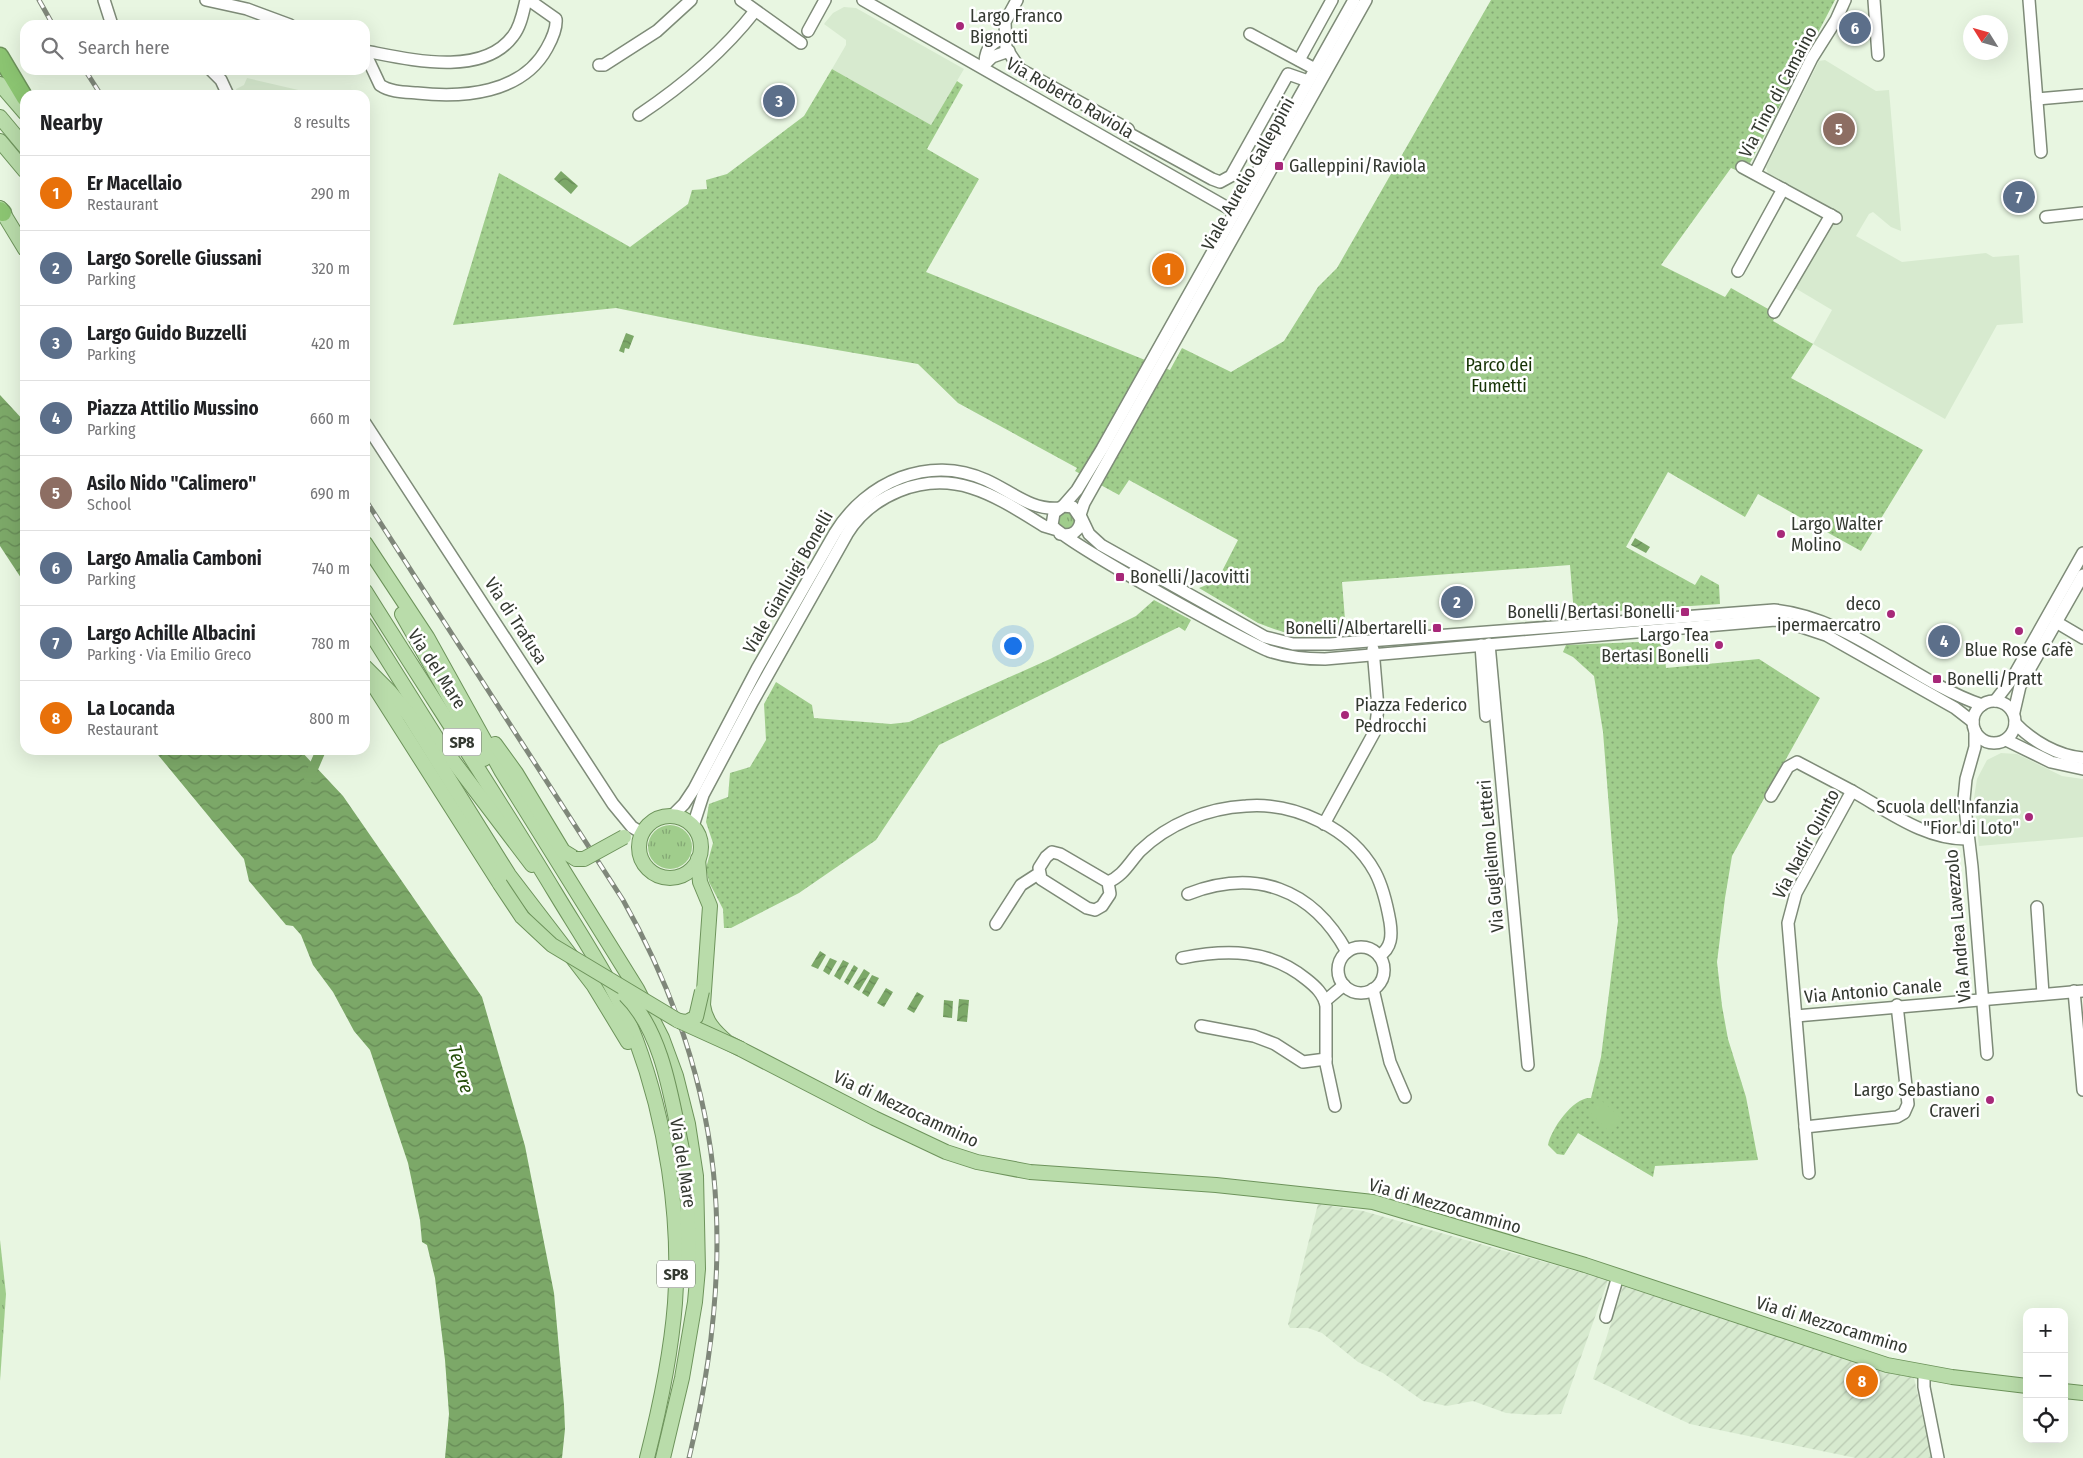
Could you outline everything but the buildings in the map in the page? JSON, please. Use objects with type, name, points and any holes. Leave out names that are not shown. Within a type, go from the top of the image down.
[{"type":"highway","points":[[0,56],[20,90]]},
{"type":"main road","points":[[0,84],[20,107]]},
{"type":"main road","points":[[0,117],[20,142]]},
{"type":"main road","points":[[0,141],[20,165]]},
{"type":"main road","points":[[1,210],[20,241]]},
{"type":"main road","points":[[370,550],[428,637],[502,772],[637,989],[670,1057],[688,1124],[698,1198],[697,1290],[684,1366],[663,1458]]},
{"type":"main road","points":[[370,559],[466,724],[533,853]]},
{"type":"main road","name":"Via del Mare","points":[[370,599],[533,853],[556,895]]},
{"type":"main road","name":"Via del Mare","points":[[370,632],[451,758],[515,844],[556,895],[580,930],[614,992],[635,1038],[651,1090],[671,1181],[676,1273],[674,1317],[668,1359],[647,1458]]},
{"type":"main road","points":[[370,672],[409,715],[517,888],[573,958],[610,1009],[651,1090]]},
{"type":"main road","points":[[370,680],[522,917],[552,945],[677,1020]]},
{"type":"main road","points":[[463,698],[516,773],[563,851],[576,860],[584,859],[624,837],[642,835]]},
{"type":"main road","points":[[672,816],[684,819],[693,826],[700,842],[698,859],[693,868],[679,876],[659,875],[650,870],[643,862],[639,847],[642,835],[652,822],[672,816]]},
{"type":"main road","name":"Via di Mezzocammino","points":[[677,1020],[687,1022],[696,1017],[702,991],[709,922],[709,900],[700,882],[698,859]]},
{"type":"main road","points":[[604,977],[634,1004],[650,1030],[666,1078],[682,1154],[686,1189],[689,1267],[684,1366]]},
{"type":"main road","name":"Via di Mezzocammino","points":[[702,991],[704,1012],[710,1025],[727,1042],[874,1118],[953,1155],[998,1167],[1037,1173],[1289,1192],[1373,1202],[1618,1276],[1887,1364],[1924,1372],[2023,1385]]},
{"type":"main road","name":"Via di Mezzocammino","points":[[677,1020],[741,1049]]},
{"type":"main road","points":[[2068,1391],[2083,1392]]},
{"type":"street","points":[[104,0],[110,20]]},
{"type":"street","points":[[206,0],[247,9],[277,20]]},
{"type":"street","points":[[370,53],[436,62],[458,62],[483,56],[499,49],[513,37],[520,24],[527,0],[556,18],[551,38],[541,57],[517,79],[495,88],[451,95],[390,89],[378,83],[370,64]]},
{"type":"street","points":[[599,65],[604,65],[638,44],[691,0]]},
{"type":"street","points":[[741,0],[801,43]]},
{"type":"street","points":[[808,31],[825,0]]},
{"type":"street","name":"Via Roberto Raviola","points":[[862,0],[983,65],[1235,212]]},
{"type":"street","points":[[1017,0],[1005,22],[1008,51],[1020,69],[1128,129],[1130,134],[1220,182],[1231,176],[1288,74],[1308,81]]},
{"type":"street","points":[[1299,60],[1332,0]]},
{"type":"street","name":"Viale Aurelio Galleppini","points":[[1157,362],[1235,212],[1354,0]]},
{"type":"street","name":"Viale Aurelio Galleppini","points":[[1157,362],[1366,0]]},
{"type":"street","name":"Via Tino di Camaino","points":[[1754,173],[1812,58],[1845,0]]},
{"type":"street","points":[[1874,0],[1878,55]]},
{"type":"street","points":[[2029,0],[2041,152]]},
{"type":"street","points":[[639,115],[698,72],[728,44],[755,11]]},
{"type":"street","points":[[1250,34],[1315,69]]},
{"type":"street","points":[[983,65],[985,53],[991,44],[1006,37]]},
{"type":"street","points":[[983,65],[999,54],[1008,51]]},
{"type":"street","points":[[216,75],[223,83],[226,90]]},
{"type":"street","points":[[2038,99],[2083,95]]},
{"type":"street","name":"Via Tino di Camaino","points":[[1742,167],[1833,217],[1774,312]]},
{"type":"street","points":[[1738,272],[1783,189]]},
{"type":"street","points":[[2046,216],[2083,213]]},
{"type":"street","points":[[1090,481],[1052,517],[1057,531],[1070,535],[1078,529],[1080,514],[1090,481],[1157,362]]},
{"type":"street","name":"Via di Trafusa","points":[[370,431],[612,804],[632,827],[642,835]]},
{"type":"street","name":"Viale Gianluigi Bonelli","points":[[672,816],[684,804],[694,789],[757,669],[835,533],[849,513],[864,498],[900,478],[928,471],[948,471],[965,473],[985,479],[1036,506],[1061,507]]},
{"type":"street","name":"Viale Gianluigi Bonelli","points":[[693,826],[703,795],[758,692],[847,534],[867,510],[884,498],[906,488],[928,483],[949,482],[984,492],[1044,526],[1057,531],[1265,649],[1284,655],[1313,659],[1738,622],[1785,622],[1815,630],[1834,639],[1955,708],[1974,727]]},
{"type":"street","points":[[1061,507],[1073,507],[1080,514],[1089,534],[1101,545],[1265,637],[1286,643],[1303,645],[1749,610],[1780,610],[1811,617],[1829,624],[1954,694],[1982,705]]},
{"type":"street","points":[[1995,701],[2009,684],[2083,553]]},
{"type":"street","points":[[1970,766],[1985,750],[2003,742],[2012,733],[2017,693],[2083,575]]},
{"type":"street","points":[[2056,622],[2083,638]]},
{"type":"street","points":[[1324,824],[1374,736],[1378,722],[1372,640]]},
{"type":"street","points":[[1485,645],[1486,716]]},
{"type":"street","name":"Via Guglielmo Letteri","points":[[1485,645],[1528,1065]]},
{"type":"street","points":[[2083,758],[2054,751],[2028,735],[2004,703],[1995,701],[1982,705],[1976,713],[1974,727],[1983,740],[2003,742],[2056,764],[2083,769]]},
{"type":"street","name":"Via Andrea Lavezzolo","points":[[1974,727],[1976,747],[1964,793],[1983,999],[1986,1054]]},
{"type":"street","points":[[1771,796],[1788,767],[1797,762],[1852,791]]},
{"type":"street","name":"Via Nadir Quinto","points":[[1809,1173],[1788,927],[1790,908],[1797,890],[1852,791],[1925,831],[1946,838],[1968,839]]},
{"type":"street","points":[[1038,874],[1045,882],[1090,909],[1095,910],[1102,906],[1141,850],[1164,833],[1193,818],[1220,809],[1249,806],[1275,807],[1303,814],[1324,824],[1359,850],[1371,866],[1379,880],[1386,904],[1391,934],[1389,946],[1380,956]]},
{"type":"street","points":[[996,924],[1021,885],[1038,874],[1046,857],[1056,852],[1108,882]]},
{"type":"street","points":[[1108,882],[1124,872]]},
{"type":"street","points":[[1188,894],[1216,884],[1237,881],[1256,882],[1279,889],[1302,899],[1319,913],[1333,929],[1347,952]]},
{"type":"street","points":[[1108,882],[1110,894]]},
{"type":"street","points":[[2036,907],[2043,994]]},
{"type":"street","points":[[1360,947],[1367,947],[1380,956],[1384,964],[1384,973],[1378,985],[1367,992],[1355,992],[1344,985],[1338,968],[1347,952],[1360,947]]},
{"type":"street","points":[[1182,958],[1231,952],[1266,956],[1300,974],[1318,990],[1325,1001],[1326,1059],[1335,1106]]},
{"type":"street","points":[[1325,1001],[1344,985]]},
{"type":"street","points":[[1373,989],[1390,1062],[1405,1097]]},
{"type":"street","points":[[2078,991],[2083,1090]]},
{"type":"street","name":"Via Antonio Canale","points":[[1796,1016],[1897,1005],[2078,991]]},
{"type":"street","points":[[1805,1127],[1897,1117],[1904,1114],[1908,1104],[1897,1005]]},
{"type":"street","points":[[1201,1026],[1254,1036],[1274,1044],[1304,1062],[1326,1059]]},
{"type":"street","points":[[1606,1317],[1618,1276]]},
{"type":"street","points":[[1924,1372],[1924,1386],[1938,1458]]},
{"type":"shaded area","points":[[844,7],[856,8],[964,69],[931,125],[832,69],[846,45],[846,40],[824,24],[833,13]]},
{"type":"shaded area","points":[[1825,60],[1876,91],[1889,90],[1901,231],[1891,227],[1873,212],[1869,214],[1856,236],[1902,262],[1986,253],[1993,257],[2019,255],[2023,323],[1997,325],[1945,419],[1813,344],[1832,310],[1795,288],[1832,222],[1836,224],[1841,213],[1768,174],[1766,167],[1819,61]]},
{"type":"shaded area","points":[[247,78],[299,90],[236,90],[244,85]]},
{"type":"shaded area","name":"Scuola dell'Infanzia \"Fior di Loto\"","points":[[2001,753],[2017,754],[2062,776],[2083,779],[2083,837],[1979,846],[1974,798],[1977,779],[1987,760]]},
{"type":"shaded area","points":[[1318,1204],[1363,1211],[1608,1280],[1561,1414],[1533,1415],[1506,1413],[1473,1401],[1447,1406],[1423,1401],[1383,1373],[1358,1362],[1322,1333],[1308,1328],[1290,1328],[1288,1324]]},
{"type":"shaded area","points":[[1623,1286],[1914,1378],[1932,1458],[1856,1458],[1690,1424],[1593,1379]]},
{"type":"green space","name":"Parco dei Fumetti","points":[[1491,0],[1835,0],[1750,163],[1743,161],[1738,171],[1731,168],[1661,265],[1725,297],[1731,288],[1777,314],[1773,321],[1813,344],[1791,378],[1923,450],[1861,551],[1758,494],[1745,517],[1668,472],[1626,547],[1695,585],[1701,575],[1719,585],[1720,604],[1574,614],[1570,565],[1342,582],[1346,632],[1290,634],[1258,623],[1199,588],[1217,581],[1238,540],[1129,480],[1119,495],[1075,471],[1077,468],[958,403],[918,364],[750,335],[616,308],[453,325],[499,173],[630,247],[688,204],[692,190],[707,189],[706,180],[727,174],[804,116],[832,69],[931,125],[957,81],[963,85],[927,149],[979,179],[926,272],[1170,370],[1182,348],[1231,372],[1284,341],[1318,287],[1337,268]]},
{"type":"green space","points":[[1068,510],[1076,516],[1075,526],[1067,530],[1058,526],[1057,516]]},
{"type":"green space","points":[[1154,600],[1191,620],[1185,631],[1179,627],[939,745],[876,840],[799,893],[731,928],[724,928],[723,909],[709,882],[706,868],[713,843],[706,822],[709,804],[728,797],[730,773],[750,767],[766,740],[764,704],[776,682],[812,705],[814,718],[891,724],[909,722],[1050,659],[1136,616]]},
{"type":"green space","points":[[1663,641],[1666,668],[1759,659],[1820,698],[1732,856],[1725,898],[1717,962],[1722,1006],[1728,1039],[1746,1097],[1758,1160],[1655,1166],[1653,1177],[1578,1133],[1564,1155],[1557,1154],[1548,1145],[1558,1123],[1564,1115],[1578,1102],[1591,1098],[1601,1057],[1618,921],[1603,732],[1594,676],[1573,657],[1563,652],[1566,645]]},
{"type":"green space","points":[[670,825],[682,829],[688,835],[692,847],[688,859],[682,865],[670,869],[658,865],[652,859],[648,847],[652,835],[658,829]]},
{"type":"green space","points":[[1600,1099],[1623,1120],[1611,1133],[1589,1112]]},
{"type":"green space","points":[[0,1240],[6,1294],[0,1381]]},
{"type":"water","points":[[561,171],[578,186],[571,194],[554,179]]},
{"type":"water","points":[[626,333],[634,336],[629,349],[625,348],[624,353],[619,351]]},
{"type":"water","points":[[0,395],[20,417],[20,576],[0,546]]},
{"type":"water","points":[[1635,538],[1650,547],[1646,553],[1631,545]]},
{"type":"water","name":"Tevere","points":[[158,755],[305,755],[343,796],[482,997],[525,1146],[554,1293],[564,1405],[565,1429],[562,1458],[445,1458],[449,1414],[445,1360],[435,1278],[427,1245],[422,1242],[420,1220],[408,1163],[370,1050],[354,1031],[333,992],[313,965],[301,935],[293,926],[286,925],[249,881],[244,859]]},
{"type":"water","points":[[820,951],[826,955],[818,969],[811,966]]},
{"type":"water","points":[[830,958],[837,961],[829,975],[823,971]]},
{"type":"water","points":[[843,960],[849,963],[840,980],[834,976]]},
{"type":"water","points":[[854,965],[858,968],[848,985],[844,982]]},
{"type":"water","points":[[864,969],[870,973],[859,991],[853,987]]},
{"type":"water","points":[[872,975],[879,978],[868,997],[862,993]]},
{"type":"water","points":[[886,988],[893,992],[884,1007],[877,1003]]},
{"type":"water","points":[[917,992],[924,996],[914,1013],[907,1009]]},
{"type":"water","points":[[959,999],[969,1000],[967,1022],[957,1021]]},
{"type":"water","points":[[944,1000],[953,1001],[952,1018],[943,1017]]},
{"type":"waterway","points":[[309,778],[319,755]]},
{"type":"railway","points":[[39,0],[50,20]]},
{"type":"railway","points":[[88,75],[98,90]]},
{"type":"railway","points":[[370,507],[623,900],[658,968],[684,1036],[703,1104],[713,1172],[717,1241],[714,1311],[704,1383],[689,1458]]},
{"type":"place","name":"Largo Franco Bignotti","points":[[960,26]]},
{"type":"place","name":"Largo Amalia Camboni","points":[[1855,28]]},
{"type":"place","name":"Largo Guido Buzzelli","points":[[779,101]]},
{"type":"place","name":"Asilo Nido \"Calimero\"","points":[[1839,129]]},
{"type":"place","name":"Galleppini/Raviola","points":[[1279,166]]},
{"type":"place","name":"Largo Achille Albacini","points":[[2019,197]]},
{"type":"place","name":"Er Macellaio","points":[[1168,269]]},
{"type":"place","name":"Largo Walter Molino","points":[[1781,534]]},
{"type":"place","name":"Bonelli/Jacovitti","points":[[1120,577]]},
{"type":"place","name":"Largo Sorelle Giussani","points":[[1457,602]]},
{"type":"place","name":"Bonelli/Bertasi Bonelli","points":[[1685,612]]},
{"type":"place","name":"deco ipermaercatro","points":[[1891,614]]},
{"type":"place","name":"Bonelli/Albertarelli","points":[[1437,628]]},
{"type":"place","name":"Blue Rose Cafè","points":[[2019,631]]},
{"type":"place","name":"Piazza Attilio Mussino","points":[[1944,641]]},
{"type":"place","name":"Largo Tea Bertasi Bonelli","points":[[1719,645]]},
{"type":"place","name":"Bonelli/Pratt","points":[[1937,679]]},
{"type":"place","name":"Piazza Federico Pedrocchi","points":[[1345,715]]},
{"type":"place","name":"Scuola dell'Infanzia \"Fior di Loto\"","points":[[2029,817]]},
{"type":"place","name":"Largo Sebastiano Craveri","points":[[1990,1100]]},
{"type":"place","name":"La Locanda","points":[[1862,1381]]}]
